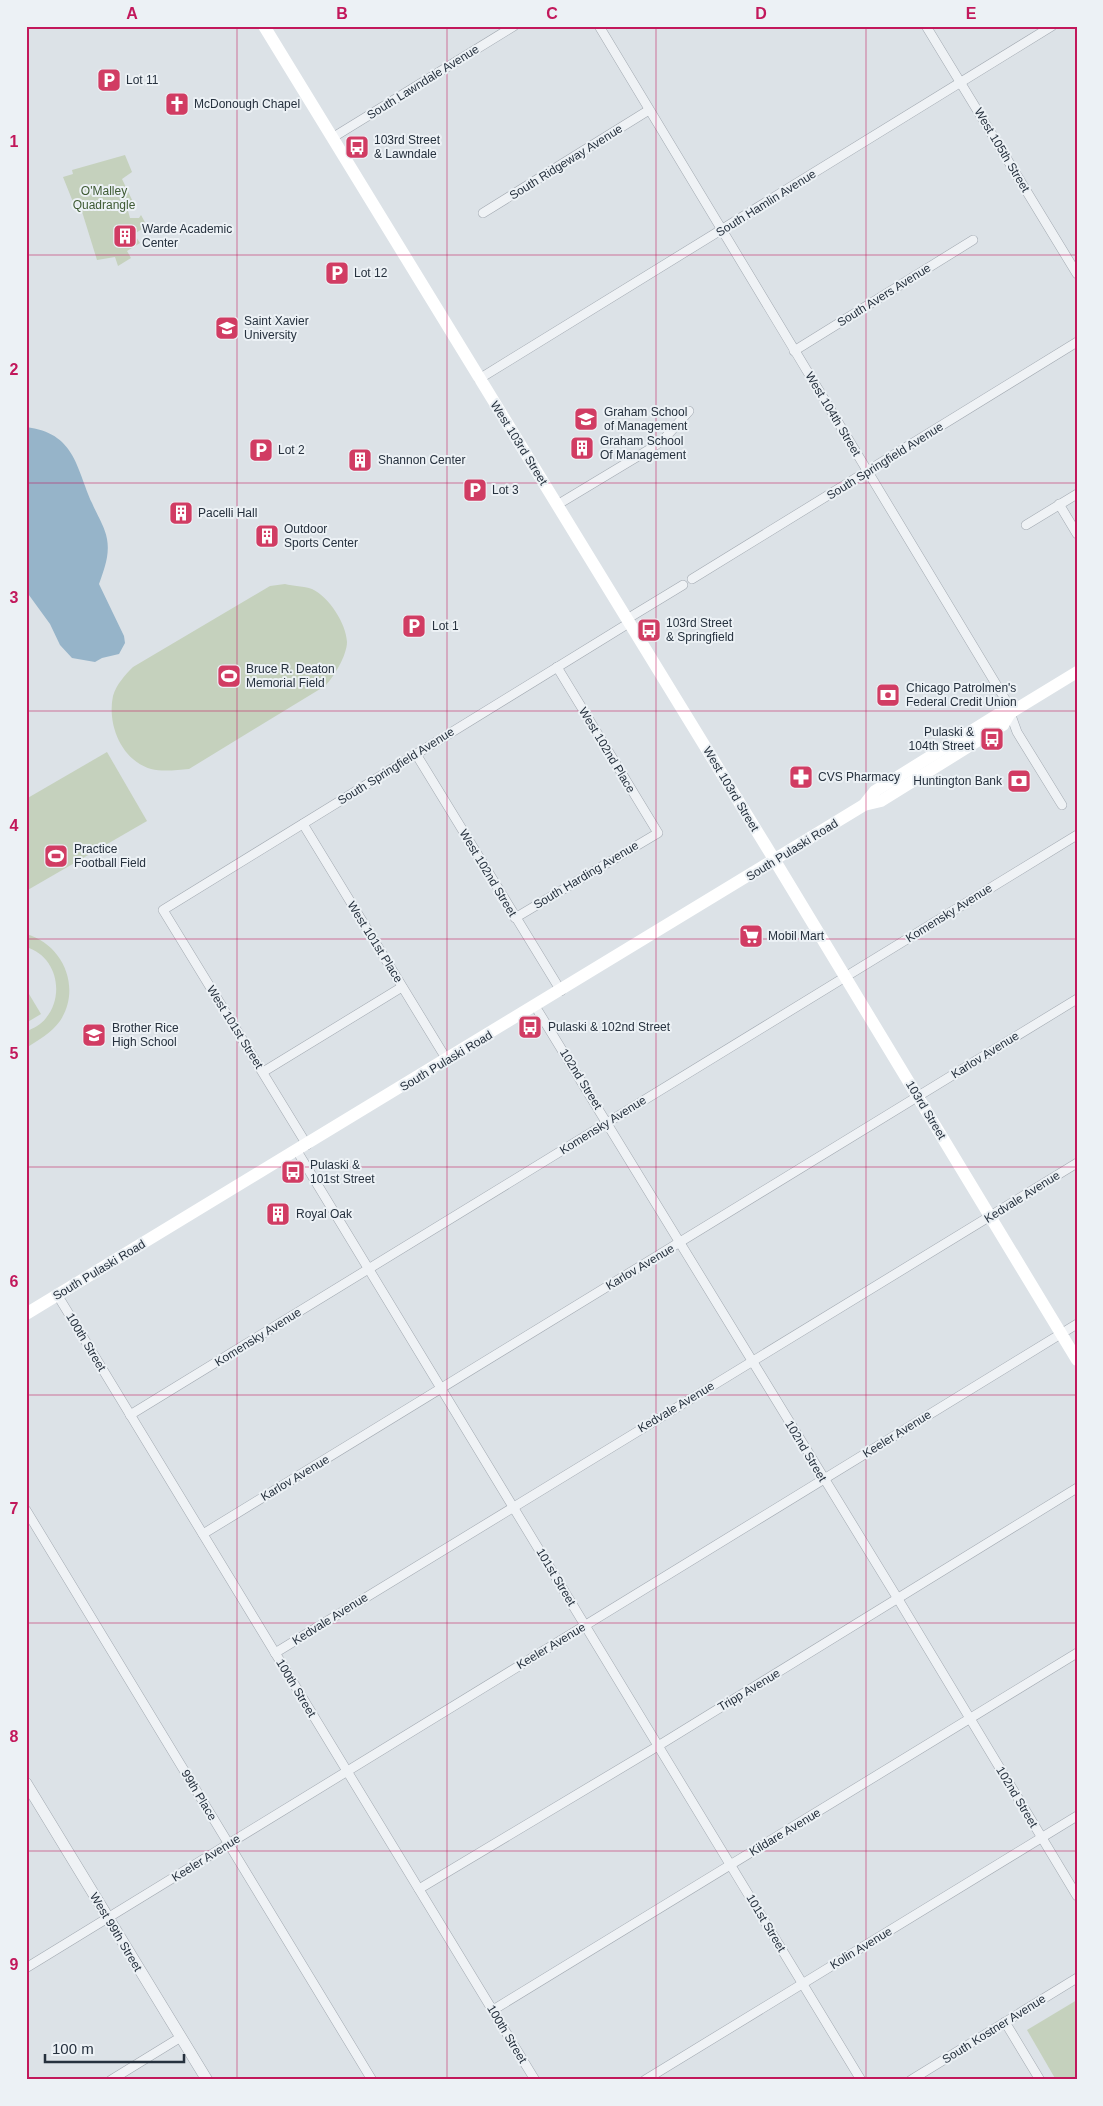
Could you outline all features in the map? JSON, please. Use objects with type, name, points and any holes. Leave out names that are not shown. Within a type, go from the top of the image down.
[{"type":"main road","name":"West 103rd Street","points":[[264,26],[774,860]]},
{"type":"main road","name":"South Pulaski Road","points":[[26,1314],[536,1006],[864,805],[881,801],[1003,725],[1010,713],[1077,672]]},
{"type":"main road","name":"103rd Street","points":[[774,860],[1077,1360]]},
{"type":"street","name":"South Lawndale Avenue","points":[[332,138],[514,26]]},
{"type":"street","name":"West 104th Street","points":[[599,26],[1005,699],[1017,732],[1062,805]]},
{"type":"street","name":"West 105th Street","points":[[926,26],[1077,274]]},
{"type":"street","name":"South Hamlin Avenue","points":[[479,379],[1052,26]]},
{"type":"street","name":"South Ridgeway Avenue","points":[[483,213],[649,110]]},
{"type":"street","name":"South Avers Avenue","points":[[794,351],[973,240]]},
{"type":"street","name":"South Springfield Avenue","points":[[692,579],[1077,342]]},
{"type":"street","points":[[557,504],[656,445],[689,411]]},
{"type":"street","points":[[1026,525],[1077,494]]},
{"type":"street","points":[[1059,504],[1077,534]]},
{"type":"street","name":"South Springfield Avenue","points":[[163,910],[557,668],[683,585]]},
{"type":"street","name":"West 102nd Place","points":[[557,668],[658,833]]},
{"type":"street","name":"West 102nd Street","points":[[416,754],[560,991]]},
{"type":"street","name":"West 101st Place","points":[[303,824],[447,1060]]},
{"type":"street","name":"South Harding Avenue","points":[[515,918],[658,833]]},
{"type":"street","name":"Komensky Avenue","points":[[130,1415],[1077,835]]},
{"type":"street","name":"West 101st Street","points":[[163,910],[263,1072],[302,1148]]},
{"type":"street","points":[[263,1072],[402,986]]},
{"type":"street","name":"Karlov Avenue","points":[[203,1534],[1077,999]]},
{"type":"street","name":"102nd Street","points":[[536,1006],[1077,1896]]},
{"type":"street","name":"101st Street","points":[[302,1148],[369,1269],[860,2080]]},
{"type":"street","name":"Kedvale Avenue","points":[[275,1653],[1077,1163]]},
{"type":"street","name":"100th Street","points":[[58,1296],[535,2080]]},
{"type":"street","name":"Keeler Avenue","points":[[26,1968],[1077,1324]]},
{"type":"street","name":"Tripp Avenue","points":[[419,1889],[658,1746],[1077,1488]]},
{"type":"street","name":"99th Place","points":[[26,1510],[372,2080]]},
{"type":"street","name":"Kildare Avenue","points":[[493,2010],[1077,1653]]},
{"type":"street","name":"West 99th Street","points":[[26,1783],[207,2080]]},
{"type":"street","name":"Kolin Avenue","points":[[644,2080],[1077,1816]]},
{"type":"street","name":"South Kostner Avenue","points":[[912,2080],[1077,1978]]},
{"type":"street","points":[[1005,2022],[1040,2080]]},
{"type":"street","points":[[111,2080],[181,2037]]},
{"type":"green space","name":"O'Malley Quadrangle","points":[[125,155],[132,172],[122,179],[134,204],[127,207],[130,218],[139,218],[141,215],[147,226],[134,234],[140,243],[127,251],[131,258],[118,266],[115,257],[97,260],[79,202],[73,202],[63,177],[73,174],[72,170]]},
{"type":"green space","points":[[285,584],[309,588],[318,593],[336,611],[344,627],[347,642],[345,653],[329,682],[189,769],[156,770],[132,758],[118,740],[112,718],[114,692],[127,673],[133,667],[270,586]]},
{"type":"green space","name":"Practice Football Field","points":[[107,752],[147,821],[26,891],[26,799]]},
{"type":"green space","points":[[26,934],[39,939],[59,957],[69,982],[69,995],[60,1021],[49,1033],[26,1048],[26,1032],[46,1018],[52,1009],[56,988],[55,977],[51,967],[37,952],[26,947]]},
{"type":"green space","points":[[26,989],[41,1014],[26,1023]]},
{"type":"green space","points":[[1077,2000],[1077,2080],[1056,2080],[1027,2030]]},
{"type":"water","points":[[26,427],[55,436],[64,444],[77,465],[103,526],[108,551],[99,584],[124,636],[125,643],[119,654],[102,658],[95,662],[72,658],[60,645],[50,624],[26,591]]},
{"type":"place","name":"Lot 11","points":[[109,80]]},
{"type":"place","name":"McDonough Chapel","points":[[177,104]]},
{"type":"place","name":"103rd Street & Lawndale","points":[[357,147]]},
{"type":"place","name":"Warde Academic Center","points":[[125,236]]},
{"type":"place","name":"Lot 12","points":[[337,273]]},
{"type":"place","name":"Saint Xavier University","points":[[227,328]]},
{"type":"place","name":"Graham School of Management","points":[[586,419]]},
{"type":"place","name":"Graham School Of Management","points":[[582,448]]},
{"type":"place","name":"Lot 2","points":[[261,450]]},
{"type":"place","name":"Shannon Center","points":[[360,460]]},
{"type":"place","name":"Lot 3","points":[[475,490]]},
{"type":"place","name":"Pacelli Hall","points":[[181,513]]},
{"type":"place","name":"Outdoor Sports Center","points":[[267,536]]},
{"type":"place","name":"Lot 1","points":[[414,626]]},
{"type":"place","name":"103rd Street & Springfield","points":[[649,630]]},
{"type":"place","name":"Bruce R. Deaton Memorial Field","points":[[229,676]]},
{"type":"place","name":"Chicago Patrolmen's Federal Credit Union","points":[[888,695]]},
{"type":"place","name":"Pulaski & 104th Street","points":[[992,739]]},
{"type":"place","name":"CVS Pharmacy","points":[[801,777]]},
{"type":"place","name":"Huntington Bank","points":[[1019,781]]},
{"type":"place","name":"Practice Football Field","points":[[56,856]]},
{"type":"place","name":"Mobil Mart","points":[[751,936]]},
{"type":"place","name":"Pulaski & 102nd Street","points":[[530,1027]]},
{"type":"place","name":"Brother Rice High School","points":[[94,1035]]},
{"type":"place","name":"Pulaski & 101st Street","points":[[293,1172]]},
{"type":"place","name":"Royal Oak","points":[[278,1214]]}]
